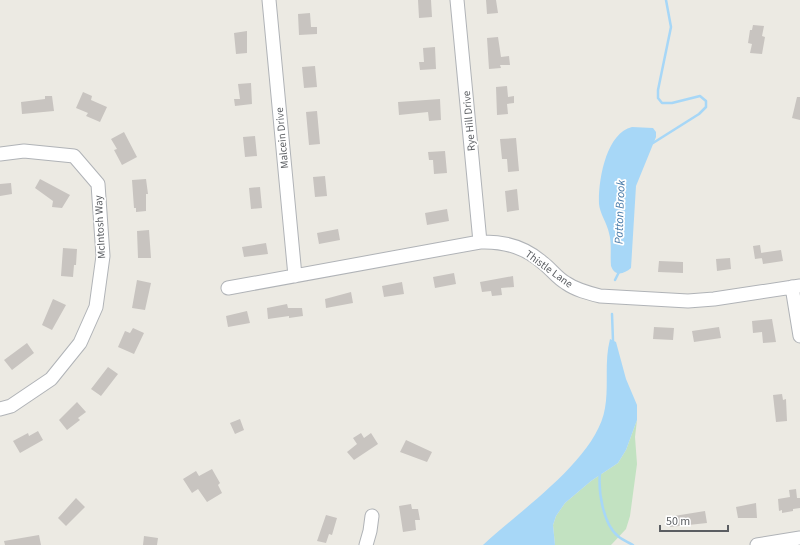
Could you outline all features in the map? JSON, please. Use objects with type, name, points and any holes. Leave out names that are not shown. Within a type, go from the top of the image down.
[{"type":"street","name":"Malcein Drive","points":[[269,0],[295,276]]},
{"type":"street","name":"Rye Hill Drive","points":[[457,0],[480,242]]},
{"type":"street","name":"McIntosh Way","points":[[0,154],[24,151],[74,156],[98,184],[103,256],[96,307],[80,343],[51,379],[12,406],[0,409]]},
{"type":"street","name":"Thistle Lane","points":[[228,288],[480,242],[492,242],[520,248],[533,255],[566,283],[588,293],[600,296],[688,301],[714,299],[796,286]]},
{"type":"street","points":[[796,286],[800,336]]},
{"type":"street","points":[[366,545],[372,516]]},
{"type":"street","points":[[757,545],[800,538]]},
{"type":"green space","points":[[637,420],[635,437],[637,464],[630,516],[626,529],[611,545],[555,545],[553,525],[556,516],[565,503],[591,481],[618,463],[626,450]]},
{"type":"water","points":[[632,127],[653,128],[656,132],[656,137],[636,186],[631,268],[623,273],[617,273],[611,266],[610,237],[599,204],[600,183],[605,159],[610,148],[616,138],[623,131]]},
{"type":"water","points":[[610,339],[616,342],[626,379],[637,405],[637,420],[626,450],[618,463],[591,481],[565,503],[556,516],[553,525],[555,545],[483,545],[554,483],[588,446],[599,427],[605,408],[607,391],[607,356]]},
{"type":"building","points":[[418,0],[431,0],[432,17],[419,18]]},
{"type":"building","points":[[486,0],[496,0],[498,13],[487,14]]},
{"type":"building","points":[[310,13],[311,27],[317,27],[317,34],[299,35],[298,14]]},
{"type":"building","points":[[753,25],[764,26],[762,36],[765,37],[762,54],[750,53],[752,44],[748,43],[750,30],[752,30]]},
{"type":"building","points":[[247,31],[247,53],[236,54],[234,33]]},
{"type":"building","points":[[498,37],[501,57],[509,56],[510,65],[500,65],[501,68],[489,69],[487,38]]},
{"type":"building","points":[[435,47],[436,69],[420,70],[419,62],[424,62],[423,48]]},
{"type":"building","points":[[315,66],[317,87],[304,88],[302,67]]},
{"type":"building","points":[[251,83],[252,104],[235,106],[234,99],[240,99],[238,84]]},
{"type":"building","points":[[507,86],[508,97],[514,96],[514,103],[507,104],[508,114],[497,115],[496,87]]},
{"type":"building","points":[[83,92],[92,96],[91,100],[107,107],[100,122],[86,116],[88,113],[76,108]]},
{"type":"building","points":[[45,96],[52,96],[54,111],[22,114],[21,102],[45,99]]},
{"type":"building","points":[[797,97],[800,97],[800,120],[792,118]]},
{"type":"building","points":[[440,99],[441,120],[429,121],[428,112],[399,115],[398,102]]},
{"type":"building","points":[[317,111],[320,144],[309,145],[306,112]]},
{"type":"building","points":[[124,132],[137,157],[122,165],[114,150],[117,149],[111,139]]},
{"type":"building","points":[[255,136],[257,156],[245,157],[243,137]]},
{"type":"building","points":[[516,138],[519,171],[508,172],[507,159],[502,159],[500,139]]},
{"type":"building","points":[[445,151],[447,173],[434,174],[433,160],[429,160],[428,152]]},
{"type":"building","points":[[325,176],[327,196],[315,197],[313,177]]},
{"type":"building","points":[[40,179],[70,195],[62,208],[52,207],[53,201],[35,188]]},
{"type":"building","points":[[146,179],[148,194],[146,194],[146,211],[136,212],[136,208],[134,208],[132,180]]},
{"type":"building","points":[[11,183],[12,194],[0,196],[0,184]]},
{"type":"building","points":[[260,187],[262,208],[251,209],[249,188]]},
{"type":"building","points":[[517,189],[519,210],[507,212],[505,191]]},
{"type":"building","points":[[447,209],[449,221],[427,225],[425,213]]},
{"type":"building","points":[[338,229],[340,240],[319,244],[317,233]]},
{"type":"building","points":[[149,230],[151,258],[138,258],[137,231]]},
{"type":"building","points":[[266,243],[268,254],[244,257],[242,247]]},
{"type":"building","points":[[760,245],[762,258],[755,259],[753,246]]},
{"type":"building","points":[[63,248],[77,249],[76,265],[74,265],[73,277],[61,276]]},
{"type":"building","points":[[781,250],[783,261],[763,264],[761,253]]},
{"type":"building","points":[[730,258],[731,269],[717,271],[716,259]]},
{"type":"building","points":[[659,261],[683,262],[683,273],[658,272]]},
{"type":"building","points":[[454,273],[456,284],[435,288],[433,277]]},
{"type":"building","points":[[513,276],[514,287],[501,288],[502,295],[492,296],[491,291],[482,292],[480,282]]},
{"type":"building","points":[[137,280],[151,283],[145,310],[132,308]]},
{"type":"building","points":[[402,282],[404,294],[384,297],[382,286]]},
{"type":"building","points":[[351,292],[353,303],[326,308],[325,299]]},
{"type":"building","points":[[53,299],[66,305],[52,330],[42,325]]},
{"type":"building","points":[[287,304],[288,308],[302,308],[303,316],[268,319],[267,308]]},
{"type":"building","points":[[247,311],[250,323],[228,327],[226,316]]},
{"type":"building","points":[[772,319],[776,342],[763,343],[762,332],[753,333],[752,321]]},
{"type":"building","points":[[654,327],[674,328],[673,340],[653,339]]},
{"type":"building","points":[[719,327],[721,338],[694,342],[692,331]]},
{"type":"building","points":[[133,328],[144,333],[134,354],[118,347],[125,331],[130,333]]},
{"type":"building","points":[[27,343],[34,353],[12,370],[4,360]]},
{"type":"building","points":[[108,367],[118,374],[101,396],[91,389]]},
{"type":"building","points":[[782,394],[783,400],[786,399],[787,421],[776,422],[773,395]]},
{"type":"building","points":[[77,402],[86,412],[78,418],[80,420],[67,430],[59,420]]},
{"type":"building","points":[[240,419],[244,430],[235,434],[230,423]]},
{"type":"building","points":[[38,431],[43,440],[20,453],[13,441],[28,433],[29,436]]},
{"type":"building","points":[[361,433],[364,438],[371,433],[378,444],[354,460],[347,452],[357,444],[353,438]]},
{"type":"building","points":[[406,440],[432,452],[427,462],[400,452]]},
{"type":"building","points":[[212,469],[220,483],[218,485],[222,493],[207,502],[198,489],[192,493],[183,479],[196,471],[199,476]]},
{"type":"building","points":[[796,489],[797,498],[800,498],[800,508],[782,513],[782,510],[779,511],[778,499],[790,497],[789,490]]},
{"type":"building","points":[[76,498],[85,507],[66,526],[58,518]]},
{"type":"building","points":[[756,503],[757,518],[738,518],[736,507]]},
{"type":"building","points":[[411,504],[412,509],[418,509],[420,520],[415,520],[416,530],[403,532],[399,506]]},
{"type":"building","points":[[705,511],[707,523],[670,527],[668,517]]},
{"type":"building","points":[[326,515],[337,518],[332,535],[329,534],[326,543],[317,541]]},
{"type":"building","points":[[39,535],[41,545],[5,545],[4,541]]},
{"type":"building","points":[[144,536],[158,538],[157,545],[143,545]]},
{"type":"waterway","name":"Patton Brook","points":[[653,143],[699,114],[706,107],[706,101],[700,96],[672,103],[662,103],[658,98],[658,90],[671,27],[666,0]]},
{"type":"waterway","name":"Patton Brook","points":[[615,280],[619,272]]},
{"type":"waterway","name":"Patton Brook","points":[[612,314],[613,341]]},
{"type":"waterway","name":"Patton Brook","points":[[600,472],[601,498],[605,516],[614,532],[619,537],[633,545]]}]
